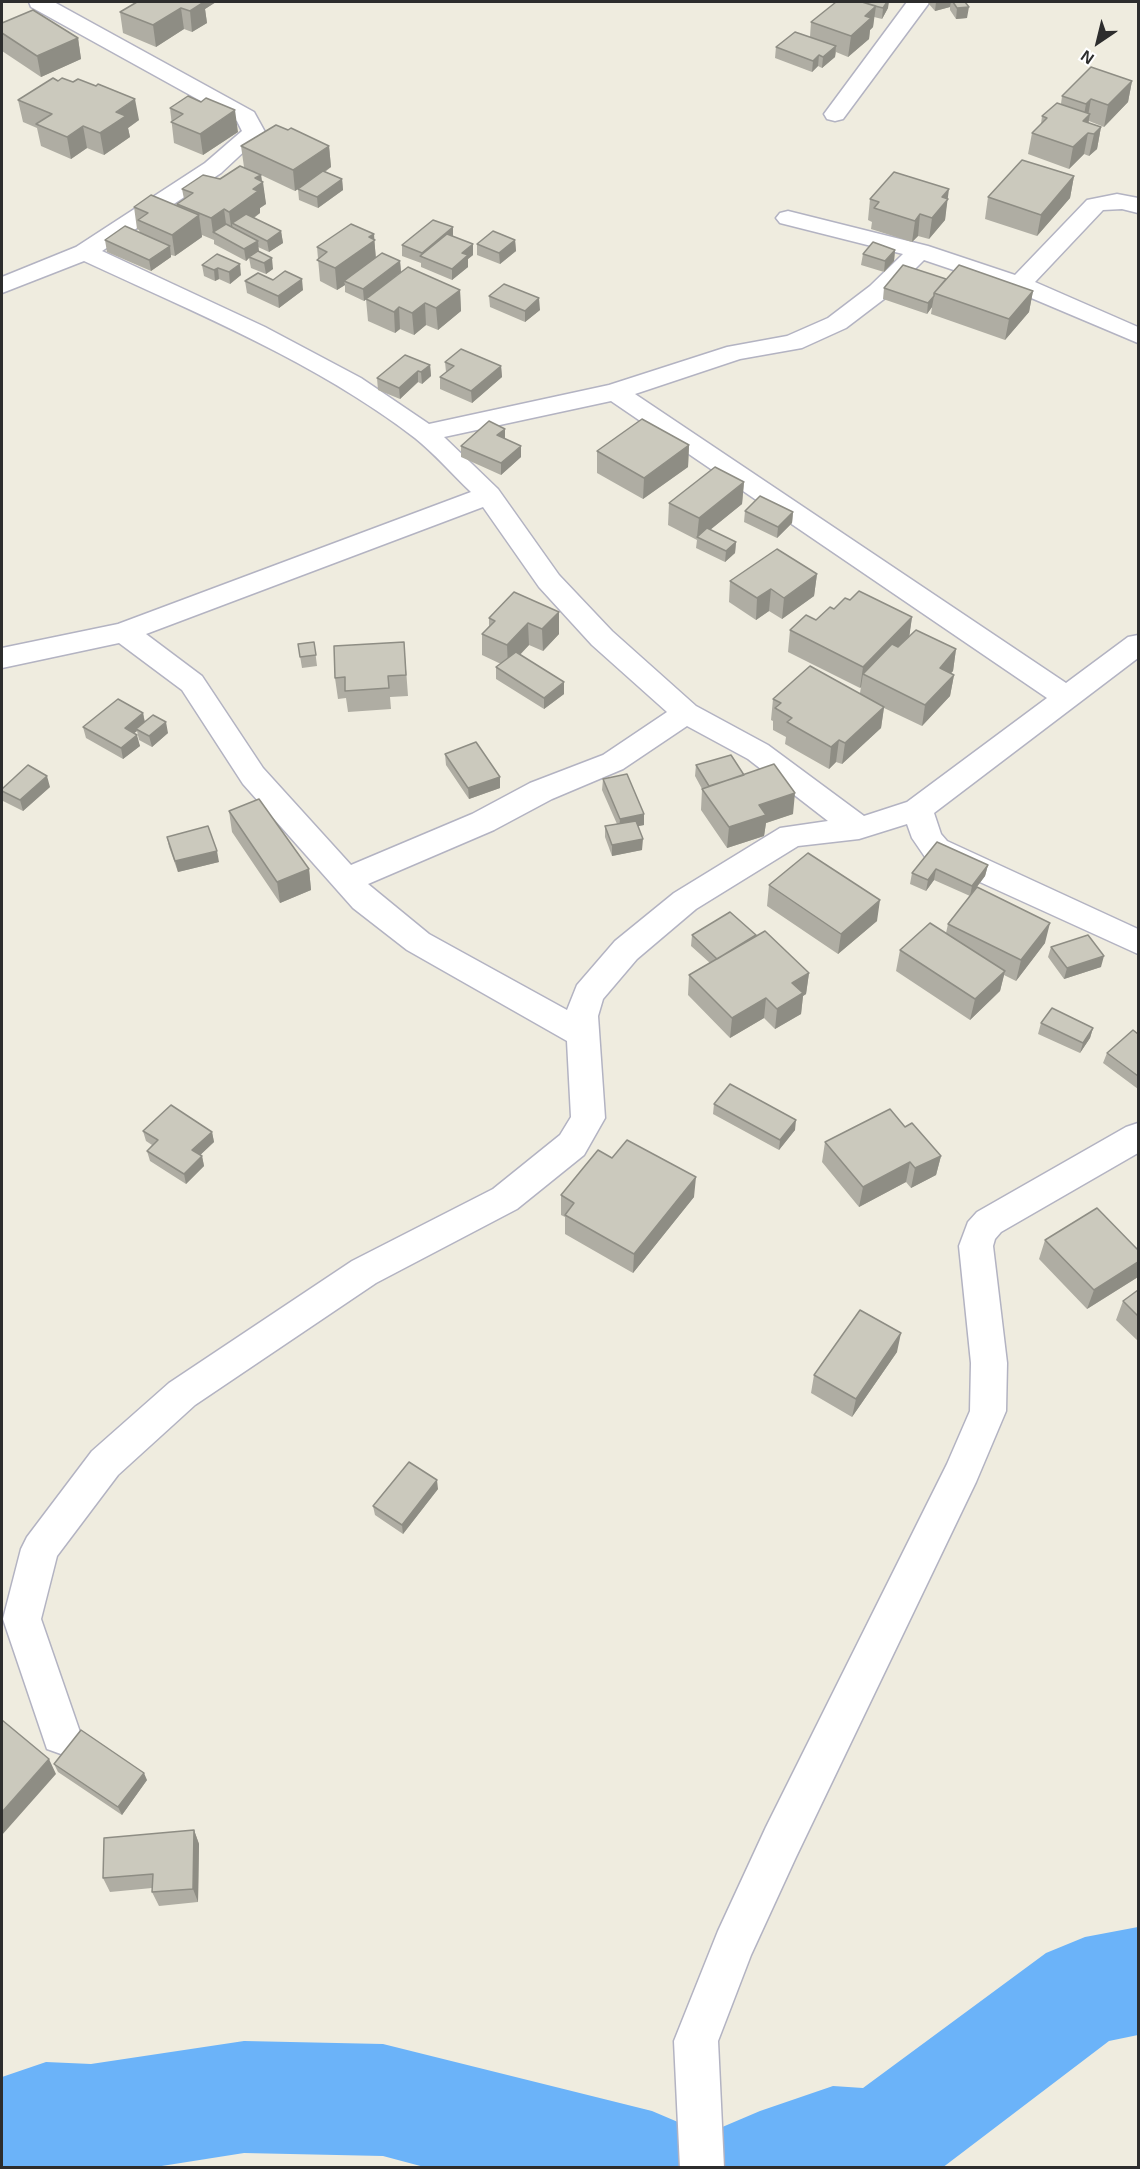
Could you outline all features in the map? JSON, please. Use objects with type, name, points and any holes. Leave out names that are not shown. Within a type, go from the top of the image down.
[{"type":"street","points":[[2,286],[84,252],[213,168],[254,132],[246,117],[39,2]]},
{"type":"street","points":[[835,114],[917,2]]},
{"type":"street","points":[[1019,284],[1095,205],[1108,200],[1138,206]]},
{"type":"street","points":[[788,218],[920,251],[1019,284],[1138,336]]},
{"type":"street","points":[[425,433],[615,392],[736,352],[793,343],[837,323],[879,291],[920,251]]},
{"type":"street","points":[[84,252],[256,332],[352,384],[425,433],[489,495],[549,581],[602,638],[686,713],[758,752],[858,828]]},
{"type":"street","points":[[615,392],[1067,698]]},
{"type":"street","points":[[2,658],[124,632],[489,495]]},
{"type":"street","points":[[124,632],[192,683],[253,776],[364,900],[418,942],[584,1035]]},
{"type":"street","points":[[60,1735],[22,1618],[40,1549],[105,1463],[182,1394],[364,1272],[505,1198],[572,1145],[588,1118],[582,1016],[588,994],[626,950],[685,901],[791,836],[858,828],[918,810],[1138,644]]},
{"type":"street","points":[[346,880],[483,822],[541,791],[613,762],[686,713]]},
{"type":"street","points":[[918,810],[927,838],[936,849],[1138,942]]},
{"type":"street","points":[[702,2168],[696,2041],[733,1946],[776,1852],[963,1470],[988,1411],[989,1363],[976,1246],[980,1232],[988,1222],[1138,1137]]},
{"type":"building","points":[[137,2],[204,2],[190,11],[181,8],[153,25],[120,12]]},
{"type":"building","points":[[836,2],[862,2],[876,6],[865,16],[871,18],[851,36],[811,22]]},
{"type":"building","points":[[862,2],[887,2],[883,8]]},
{"type":"building","points":[[953,2],[965,2],[969,7],[957,8]]},
{"type":"building","points":[[33,10],[78,38],[37,56],[2,33],[2,23]]},
{"type":"building","points":[[795,32],[836,46],[823,57],[819,55],[813,61],[776,47]]},
{"type":"building","points":[[1091,67],[1132,81],[1108,105],[1091,99],[1086,104],[1062,96]]},
{"type":"building","points":[[53,78],[58,81],[62,78],[73,82],[78,79],[96,86],[98,84],[135,99],[116,112],[126,116],[100,133],[83,126],[67,137],[36,124],[52,114],[18,100]]},
{"type":"building","points":[[188,96],[201,102],[206,98],[235,110],[200,134],[171,122],[183,114],[170,108]]},
{"type":"building","points":[[1057,103],[1090,114],[1083,121],[1101,127],[1094,134],[1088,133],[1073,147],[1032,133],[1047,118],[1042,116]]},
{"type":"building","points":[[276,125],[288,130],[291,128],[329,146],[293,170],[241,146]]},
{"type":"building","points":[[1022,160],[1074,176],[1041,215],[988,197]]},
{"type":"building","points":[[240,166],[261,175],[255,178],[263,182],[253,189],[258,191],[229,212],[224,209],[211,218],[177,204],[193,193],[182,189],[203,175],[220,179]]},
{"type":"building","points":[[323,171],[342,179],[317,197],[298,189]]},
{"type":"building","points":[[894,172],[949,189],[942,197],[948,199],[932,218],[920,214],[915,221],[874,208],[879,202],[870,199]]},
{"type":"building","points":[[151,195],[199,215],[172,235],[138,220],[148,213],[134,207]]},
{"type":"building","points":[[246,214],[281,231],[267,241],[232,223]]},
{"type":"building","points":[[433,220],[453,227],[422,253],[402,245]]},
{"type":"building","points":[[226,224],[258,241],[244,249],[213,232]]},
{"type":"building","points":[[351,224],[374,234],[369,237],[375,240],[335,268],[317,260],[327,252],[317,247]]},
{"type":"building","points":[[125,226],[170,246],[149,260],[105,240]]},
{"type":"building","points":[[493,231],[515,240],[499,253],[477,244]]},
{"type":"building","points":[[447,234],[473,244],[462,253],[468,255],[452,269],[420,256]]},
{"type":"building","points":[[873,242],[895,250],[885,261],[863,254]]},
{"type":"building","points":[[258,251],[272,258],[264,263],[249,257]]},
{"type":"building","points":[[382,253],[400,261],[363,289],[344,281]]},
{"type":"building","points":[[217,254],[240,264],[229,272],[218,268],[214,270],[202,265]]},
{"type":"building","points":[[903,265],[946,279],[928,303],[884,288]]},
{"type":"building","points":[[959,265],[1033,291],[1009,319],[934,293]]},
{"type":"building","points":[[408,267],[460,290],[436,308],[425,303],[412,313],[399,307],[394,312],[366,299]]},
{"type":"building","points":[[285,271],[302,279],[278,296],[245,281],[258,273],[273,280]]},
{"type":"building","points":[[504,284],[539,298],[525,311],[489,296]]},
{"type":"building","points":[[461,349],[501,366],[471,391],[440,377],[454,366],[445,362]]},
{"type":"building","points":[[405,355],[430,365],[421,372],[418,371],[399,388],[377,378]]},
{"type":"building","points":[[642,419],[689,445],[644,478],[597,451]]},
{"type":"building","points":[[489,421],[505,429],[497,435],[521,446],[501,463],[461,446]]},
{"type":"building","points":[[715,467],[744,482],[699,518],[669,503]]},
{"type":"building","points":[[760,496],[793,512],[778,527],[745,511]]},
{"type":"building","points":[[707,528],[736,542],[726,551],[697,537]]},
{"type":"building","points":[[777,549],[817,574],[784,598],[771,589],[757,598],[730,581]]},
{"type":"building","points":[[859,591],[912,617],[863,667],[790,630],[806,615],[816,620],[830,607],[834,609],[845,598],[850,600]]},
{"type":"building","points":[[514,592],[559,612],[542,629],[528,623],[507,645],[482,634],[495,621],[489,618]]},
{"type":"building","points":[[916,630],[956,649],[940,668],[954,675],[925,705],[863,674],[892,644],[898,647]]},
{"type":"building","points":[[314,642],[316,655],[300,657],[298,644]]},
{"type":"building","points":[[404,642],[406,675],[388,676],[389,688],[345,691],[345,677],[335,678],[334,646]]},
{"type":"building","points":[[516,652],[564,682],[544,698],[496,667]]},
{"type":"building","points":[[810,666],[884,707],[845,743],[839,740],[831,747],[787,722],[792,718],[775,708],[781,703],[773,699]]},
{"type":"building","points":[[118,699],[143,713],[125,728],[137,735],[121,748],[83,727]]},
{"type":"building","points":[[153,715],[166,722],[149,736],[136,729]]},
{"type":"building","points":[[476,742],[500,777],[468,788],[445,754]]},
{"type":"building","points":[[731,755],[744,775],[709,786],[696,765]]},
{"type":"building","points":[[774,764],[795,793],[759,805],[766,815],[729,827],[702,789]]},
{"type":"building","points":[[28,765],[47,776],[20,800],[2,791],[2,789]]},
{"type":"building","points":[[627,774],[644,814],[620,819],[603,779]]},
{"type":"building","points":[[259,799],[309,869],[277,882],[229,811]]},
{"type":"building","points":[[636,821],[643,839],[612,845],[605,826]]},
{"type":"building","points":[[208,826],[217,851],[175,861],[167,837]]},
{"type":"building","points":[[937,842],[988,865],[972,886],[936,869],[928,880],[912,873]]},
{"type":"building","points":[[808,853],[880,900],[841,934],[769,885]]},
{"type":"building","points":[[977,887],[1050,923],[1021,960],[948,924]]},
{"type":"building","points":[[730,912],[756,935],[717,959],[692,935]]},
{"type":"building","points":[[930,923],[1005,971],[975,999],[900,950]]},
{"type":"building","points":[[765,931],[809,973],[792,983],[803,993],[777,1009],[766,998],[732,1018],[689,975]]},
{"type":"building","points":[[1088,935],[1104,956],[1067,968],[1051,947]]},
{"type":"building","points":[[1052,1008],[1093,1028],[1083,1043],[1041,1023]]},
{"type":"building","points":[[1133,1030],[1138,1034],[1138,1076],[1107,1053]]},
{"type":"building","points":[[730,1084],[796,1120],[780,1140],[714,1104]]},
{"type":"building","points":[[171,1105],[212,1132],[192,1150],[202,1156],[184,1174],[147,1151],[158,1140],[143,1131]]},
{"type":"building","points":[[890,1109],[905,1127],[912,1123],[941,1156],[915,1168],[910,1162],[863,1187],[825,1142]]},
{"type":"building","points":[[627,1140],[696,1177],[634,1254],[565,1215],[574,1203],[561,1195],[598,1150],[612,1158]]},
{"type":"building","points":[[1097,1208],[1138,1250],[1138,1262],[1094,1290],[1045,1240]]},
{"type":"building","points":[[1138,1290],[1138,1316],[1123,1301]]},
{"type":"building","points":[[860,1310],[901,1333],[856,1399],[814,1375]]},
{"type":"building","points":[[409,1462],[437,1480],[402,1525],[373,1506]]},
{"type":"building","points":[[2,1720],[49,1759],[2,1812]]},
{"type":"building","points":[[81,1730],[144,1773],[118,1807],[54,1764]]},
{"type":"building","points":[[194,1830],[193,1889],[152,1892],[153,1874],[103,1878],[104,1838]]},
{"type":"waterway","points":[[760,2168],[833,2143],[879,2145],[1085,1992],[1138,1981]]},
{"type":"waterway","points":[[2,2133],[46,2118],[91,2120],[244,2097],[383,2100],[652,2168]]}]
